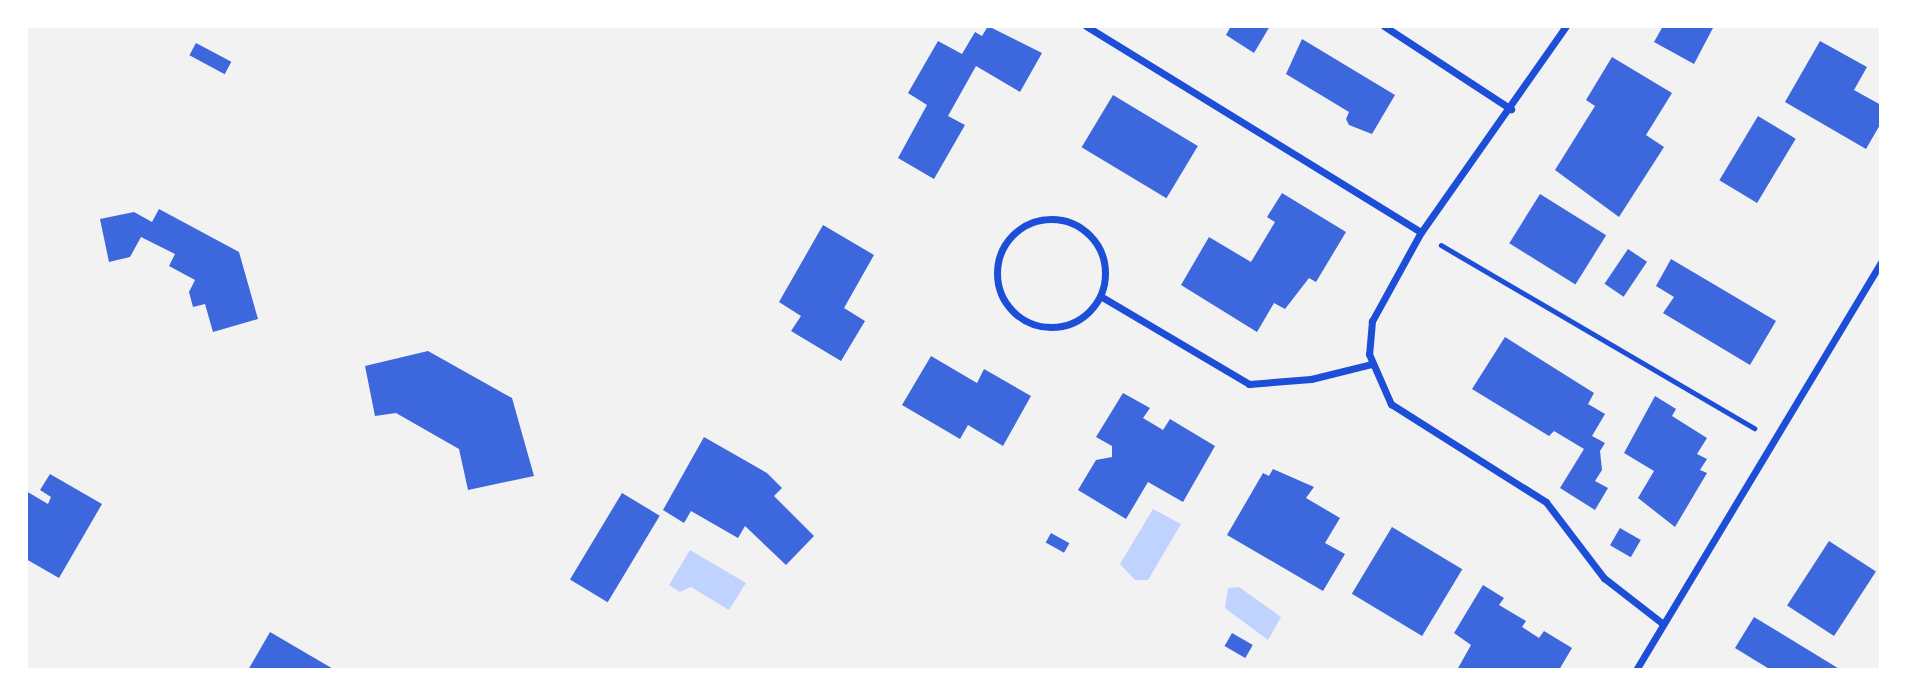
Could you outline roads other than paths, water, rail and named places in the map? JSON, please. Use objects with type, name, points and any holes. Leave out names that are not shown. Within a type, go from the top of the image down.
[{"type":"street","points":[[1086,26],[1420,232]]},
{"type":"street","points":[[1384,26],[1511,109]]},
{"type":"street","points":[[1566,26],[1511,109],[1420,232],[1372,321],[1372,364],[1391,404],[1546,502],[1604,578],[1664,624]]},
{"type":"street","points":[[1032,219],[1075,222],[1104,254],[1102,297],[1070,327],[1027,324],[997,292],[1000,248],[1032,219]]},
{"type":"street","points":[[1636,670],[1881,262]]},
{"type":"street","points":[[1102,297],[1249,384],[1311,379],[1372,364]]},
{"type":"water","points":[[1153,509],[1181,524],[1148,580],[1135,580],[1120,564]]},
{"type":"water","points":[[690,550],[746,583],[729,610],[691,587],[680,592],[669,585]]},
{"type":"water","points":[[1239,587],[1281,617],[1268,640],[1225,608],[1228,588]]}]
